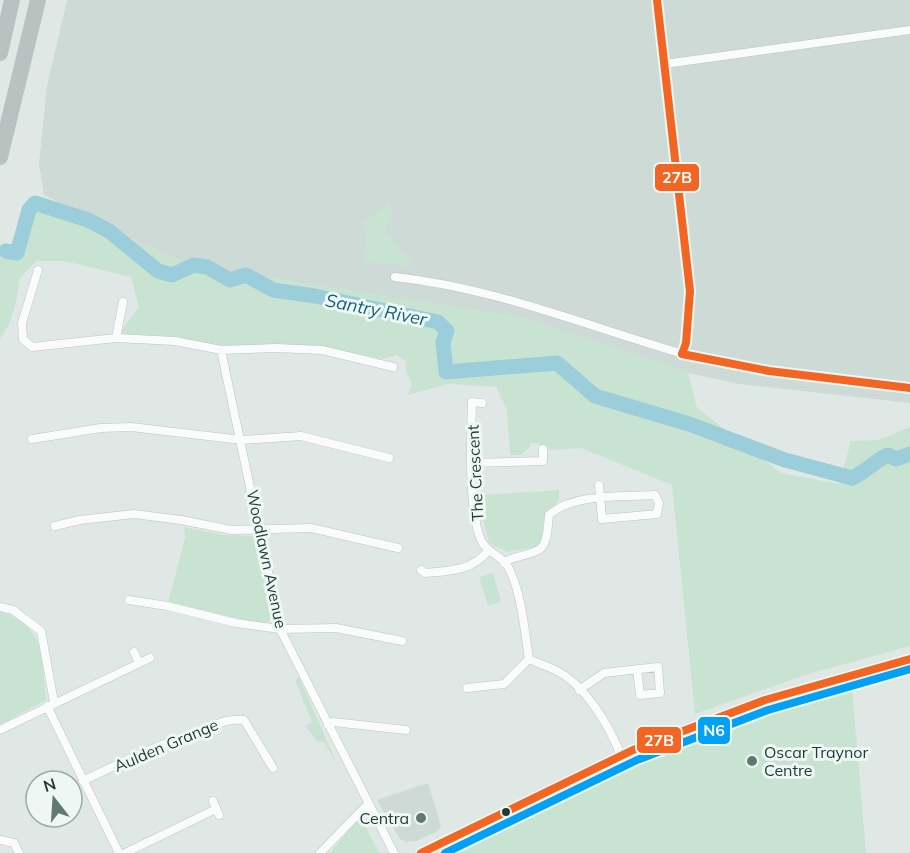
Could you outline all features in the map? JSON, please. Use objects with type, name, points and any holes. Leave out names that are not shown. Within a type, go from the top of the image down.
[{"type":"highway","points":[[0,53],[12,0]]},
{"type":"highway","points":[[0,157],[38,0]]},
{"type":"main road","points":[[421,853],[621,756],[765,699],[910,659]]},
{"type":"street","points":[[657,0],[690,291],[686,343],[682,354]]},
{"type":"street","points":[[665,64],[910,30]]},
{"type":"street","points":[[38,270],[22,322],[23,339],[33,347],[116,338],[175,341],[221,350],[276,348],[322,350],[393,367]]},
{"type":"street","points":[[395,277],[434,281],[497,295],[682,354],[769,371],[910,388]]},
{"type":"street","points":[[116,338],[123,302]]},
{"type":"street","name":"Woodlawn Avenue","points":[[221,350],[242,440],[280,629],[394,853]]},
{"type":"street","name":"The Crescent","points":[[482,403],[472,402],[471,464],[478,527],[482,541],[504,563],[520,605],[529,659]]},
{"type":"street","points":[[32,439],[101,428],[131,427],[242,440],[301,436],[389,458]]},
{"type":"street","points":[[471,464],[543,461],[543,449]]},
{"type":"street","points":[[504,563],[509,558],[540,549],[544,544],[549,514],[568,502],[600,499],[655,495],[659,503],[657,514],[602,519],[600,499],[598,485]]},
{"type":"street","points":[[55,526],[80,520],[134,514],[182,520],[231,530],[310,528],[398,548]]},
{"type":"street","points":[[421,570],[425,573],[463,569],[481,559],[489,550]]},
{"type":"street","points":[[129,600],[167,606],[236,623],[280,629],[336,628],[402,641]]},
{"type":"street","points":[[0,607],[13,610],[41,631],[51,704],[78,769]]},
{"type":"street","points":[[134,652],[139,662]]},
{"type":"street","points":[[0,730],[150,658]]},
{"type":"street","points":[[467,688],[504,684],[529,659],[555,670],[579,690],[600,714],[612,733],[621,756]]},
{"type":"street","points":[[579,690],[592,678],[604,673],[637,669]]},
{"type":"street","name":"Aulden Grange","points":[[84,780],[178,737],[227,719],[244,720],[264,758],[273,768]]},
{"type":"street","points":[[328,725],[333,722],[406,730]]},
{"type":"street","points":[[84,782],[119,853]]},
{"type":"street","points":[[320,853],[368,804]]},
{"type":"street","points":[[125,853],[216,808]]},
{"type":"street","points":[[0,840],[14,843],[19,853]]},
{"type":"shaded area","points":[[67,0],[910,0],[910,403],[739,384],[688,373],[523,318],[193,266],[125,236],[44,195],[39,163],[47,86]]},
{"type":"shaded area","points":[[428,783],[441,826],[438,831],[416,841],[406,842],[400,839],[377,800]]},
{"type":"green space","points":[[390,202],[393,216],[384,229],[414,266],[362,262],[367,239],[363,223]]},
{"type":"green space","points":[[56,203],[80,209],[125,236],[193,266],[517,316],[688,372],[697,408],[781,473],[839,484],[851,441],[879,440],[910,427],[910,646],[808,674],[695,714],[672,485],[581,448],[549,450],[549,447],[540,448],[539,443],[530,443],[529,448],[521,455],[510,455],[507,410],[496,387],[448,384],[408,395],[412,384],[405,369],[406,361],[397,355],[383,359],[319,346],[224,346],[116,338],[139,307],[131,277],[64,261],[36,261],[19,279],[14,310],[8,327],[0,339],[0,250],[14,242],[25,206],[37,209]]},
{"type":"green space","points":[[559,490],[559,500],[544,517],[542,541],[536,547],[507,552],[489,543],[483,519],[482,495]]},
{"type":"green space","points":[[184,527],[223,535],[255,536],[272,619],[264,624],[168,603],[185,538]]},
{"type":"green space","points":[[493,573],[501,602],[488,606],[479,577]]},
{"type":"green space","points":[[0,611],[15,617],[33,633],[41,655],[46,700],[0,725]]},
{"type":"green space","points":[[299,677],[338,766],[324,742],[318,743],[306,726],[312,722],[295,680]]},
{"type":"green space","name":"Oscar Traynor Centre","points":[[852,688],[866,853],[449,853],[689,742]]},
{"type":"green space","points":[[362,819],[379,853],[330,853],[354,824]]},
{"type":"waterway","name":"Santry River","points":[[6,251],[17,253],[29,210],[35,203],[88,220],[109,231],[158,271],[172,275],[194,265],[207,267],[230,280],[246,275],[273,290],[315,296],[438,322],[447,331],[443,342],[446,372],[557,363],[595,396],[689,424],[785,460],[852,478],[888,455],[896,459],[910,454]]},
{"type":"transit line","name":"27B","points":[[657,0],[690,291],[686,343],[682,354]]},
{"type":"transit line","name":"27B","points":[[682,354],[769,371],[910,388]]},
{"type":"transit line","name":"27B","points":[[421,853],[633,750],[765,700],[910,659]]},
{"type":"transit line","name":"N6","points":[[445,853],[637,760],[768,710],[910,669]]},
{"type":"place","name":"Oscar Traynor Centre","points":[[752,761]]},
{"type":"place","name":"Centra","points":[[421,818]]}]
